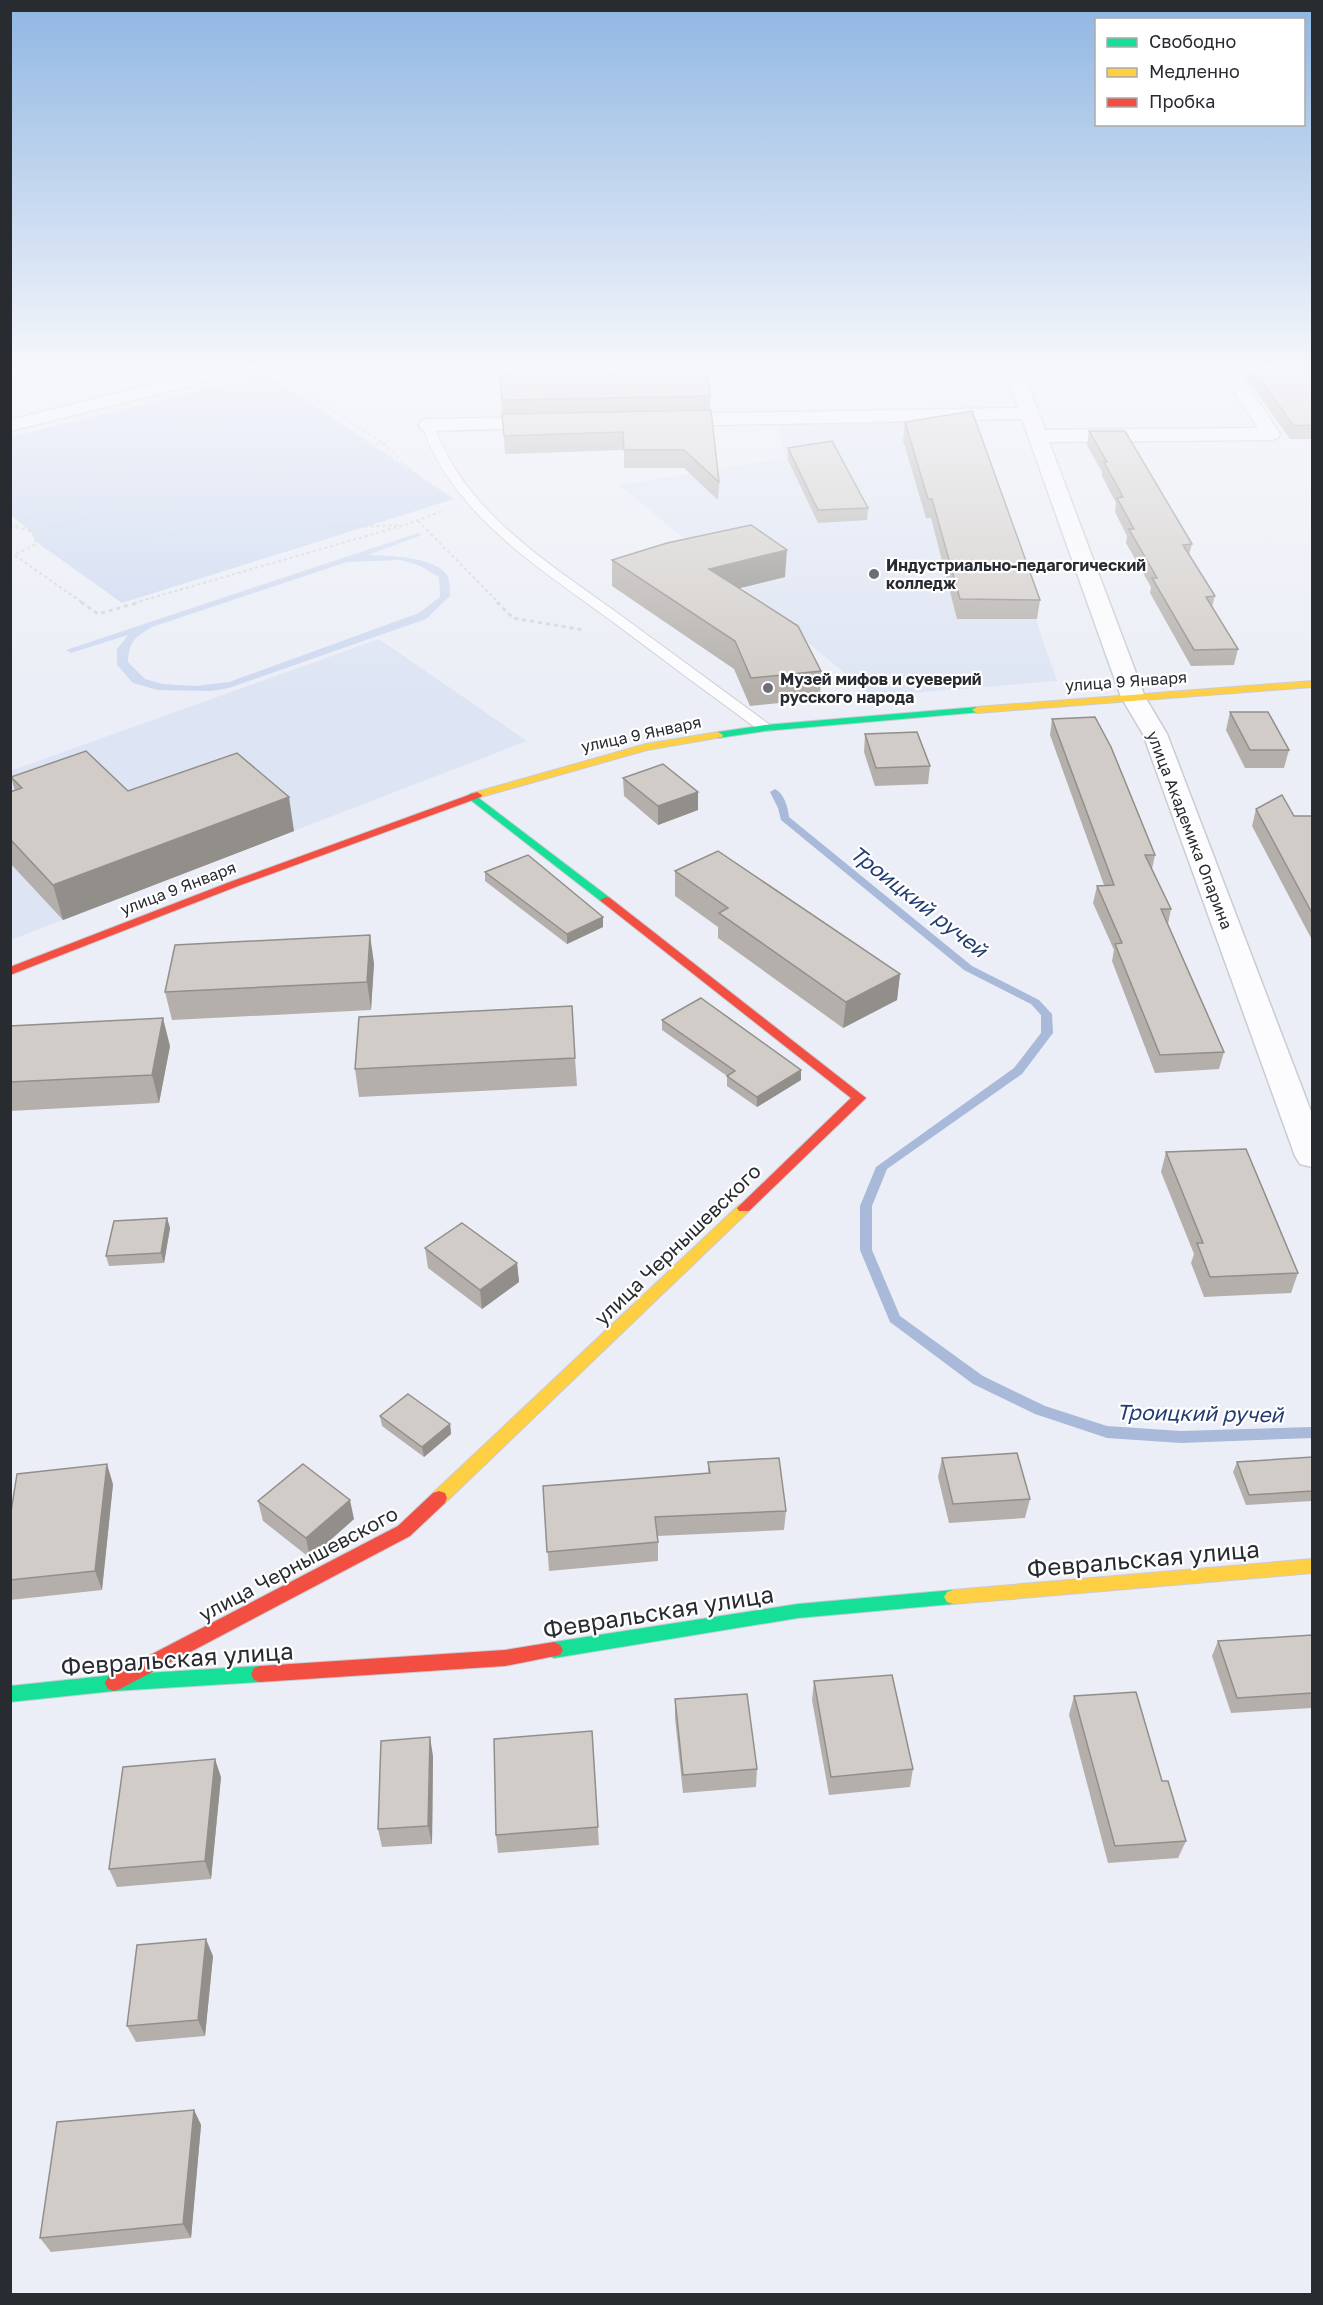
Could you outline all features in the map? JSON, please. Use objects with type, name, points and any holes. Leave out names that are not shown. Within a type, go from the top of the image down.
[{"type":"street","name":"улица Академика Опарина","points":[[1054,479],[1134,697],[1155,734],[1312,1156]]},
{"type":"street","name":"улица 9 Января","points":[[10,971],[234,884],[472,796],[646,747],[765,728],[1312,684]]},
{"type":"street","name":"улица Чернышевского","points":[[114,1683],[404,1531],[859,1098],[472,796]]},
{"type":"street","name":"Февральская улица","points":[[10,1694],[114,1683],[504,1658],[798,1611],[1312,1566]]},
{"type":"lane","points":[[459,479],[477,504],[512,542],[765,728]]},
{"type":"path","points":[[13,526],[100,479]]},
{"type":"path","points":[[32,533],[244,479]]},
{"type":"path","points":[[419,479],[425,484]]},
{"type":"path","points":[[10,552],[98,614],[408,524],[450,508]]},
{"type":"path","points":[[418,520],[513,618],[590,630]]},
{"type":"path","points":[[35,541],[408,524]]},
{"type":"path","points":[[13,526],[32,533],[36,537],[34,545],[14,555]]},
{"type":"shaded area","points":[[11,479],[423,479],[454,499],[122,603],[35,541],[32,533],[11,515]]},
{"type":"shaded area","name":"Индустриально-педагогический колледж","points":[[659,479],[987,479],[1057,681],[872,696],[620,485]]},
{"type":"shaded area","points":[[418,533],[422,535],[368,555],[423,561],[443,570],[449,581],[450,596],[426,619],[229,688],[211,691],[158,690],[133,683],[117,665],[117,649],[128,635],[71,653],[66,650]],"holes":[[[401,560],[418,565],[439,577],[440,597],[419,613],[229,682],[195,686],[162,684],[145,679],[128,662],[131,645],[141,634],[152,627],[347,562]]]},
{"type":"shaded area","points":[[379,639],[527,741],[11,940],[10,771]]},
{"type":"building","points":[[803,479],[852,479],[868,508],[818,510]]},
{"type":"building","points":[[922,479],[996,479],[1040,600],[960,599],[932,499],[928,499]]},
{"type":"building","points":[[1113,479],[1153,479],[1192,544],[1183,545],[1215,596],[1206,597],[1238,649],[1194,650],[1152,578],[1157,578],[1129,529],[1134,529],[1117,498],[1123,497]]},
{"type":"building","points":[[751,525],[787,550],[709,569],[798,626],[821,671],[751,678],[735,641],[612,560],[667,543]]},
{"type":"building","points":[[1230,712],[1268,712],[1289,750],[1250,750]]},
{"type":"building","points":[[1095,717],[1111,747],[1155,855],[1145,855],[1171,909],[1161,909],[1224,1052],[1160,1055],[1115,944],[1122,943],[1097,886],[1114,885],[1052,719]]},
{"type":"building","points":[[917,732],[930,766],[876,768],[865,734]]},
{"type":"building","points":[[86,751],[128,791],[237,753],[289,797],[53,885],[10,839],[10,792],[22,788],[11,777]]},
{"type":"building","points":[[663,764],[698,792],[658,806],[623,778]]},
{"type":"building","points":[[1282,795],[1294,816],[1312,816],[1312,913],[1256,809]]},
{"type":"building","points":[[718,851],[900,974],[846,1002],[719,913],[728,908],[675,871]]},
{"type":"building","points":[[528,855],[603,917],[567,934],[485,872]]},
{"type":"building","points":[[370,935],[367,982],[165,992],[175,945]]},
{"type":"building","points":[[701,998],[801,1070],[757,1097],[727,1076],[735,1071],[662,1020]]},
{"type":"building","points":[[572,1006],[575,1058],[355,1069],[359,1017]]},
{"type":"building","points":[[163,1018],[152,1075],[10,1082],[10,1026]]},
{"type":"building","points":[[1246,1149],[1298,1273],[1210,1277],[1197,1243],[1203,1243],[1166,1152]]},
{"type":"building","points":[[167,1218],[161,1253],[106,1256],[114,1221]]},
{"type":"building","points":[[462,1223],[517,1263],[480,1290],[425,1248]]},
{"type":"building","points":[[408,1394],[450,1424],[422,1447],[380,1416]]},
{"type":"building","points":[[1017,1453],[1030,1499],[953,1504],[942,1458]]},
{"type":"building","points":[[1312,1457],[1312,1491],[1249,1495],[1237,1462]]},
{"type":"building","points":[[779,1458],[786,1511],[655,1517],[658,1542],[547,1552],[543,1486],[710,1473],[708,1462]]},
{"type":"building","points":[[107,1464],[95,1571],[10,1580],[10,1518],[17,1474]]},
{"type":"building","points":[[303,1464],[350,1500],[306,1538],[258,1501]]},
{"type":"building","points":[[1312,1635],[1312,1693],[1237,1698],[1218,1641]]},
{"type":"building","points":[[892,1675],[913,1769],[831,1777],[814,1681]]},
{"type":"building","points":[[1136,1692],[1162,1781],[1168,1781],[1186,1841],[1115,1846],[1074,1696]]},
{"type":"building","points":[[747,1694],[757,1769],[683,1775],[675,1699]]},
{"type":"building","points":[[592,1731],[598,1827],[496,1835],[494,1739]]},
{"type":"building","points":[[430,1737],[428,1826],[378,1829],[381,1741]]},
{"type":"building","points":[[215,1759],[205,1861],[109,1869],[123,1767]]},
{"type":"building","points":[[206,1939],[198,2020],[127,2026],[137,1945]]},
{"type":"building","points":[[194,2110],[183,2224],[40,2238],[57,2122]]},
{"type":"waterway","name":"Троицкий ручей","points":[[775,792],[783,808],[784,818],[968,968],[1035,1002],[1046,1014],[1047,1033],[1018,1071],[882,1167],[866,1206],[866,1250],[895,1319],[978,1380],[1040,1410],[1107,1432],[1181,1437],[1312,1433]]},
{"type":"traffic: fast","points":[[718,735],[765,728],[977,710]]},
{"type":"traffic: fast","points":[[472,796],[606,900]]},
{"type":"traffic: fast","points":[[554,1650],[798,1611],[953,1597]]},
{"type":"traffic: fast","points":[[10,1694],[114,1683],[260,1674]]},
{"type":"traffic: slow","points":[[977,710],[1312,684]]},
{"type":"traffic: slow","points":[[477,795],[646,747],[718,735]]},
{"type":"traffic: slow","points":[[439,1498],[744,1208]]},
{"type":"traffic: slow","points":[[953,1597],[1312,1566]]},
{"type":"traffic: jam","points":[[10,971],[234,884],[477,795]]},
{"type":"traffic: jam","points":[[606,900],[859,1098],[744,1208]]},
{"type":"traffic: jam","points":[[114,1683],[404,1531],[439,1498]]},
{"type":"traffic: jam","points":[[260,1674],[505,1658],[554,1650]]},
{"type":"place","name":"Индустриально-педагогический колледж","points":[[874,574]]},
{"type":"place","name":"Музей мифов и суеверий русского народа","points":[[768,688]]}]
